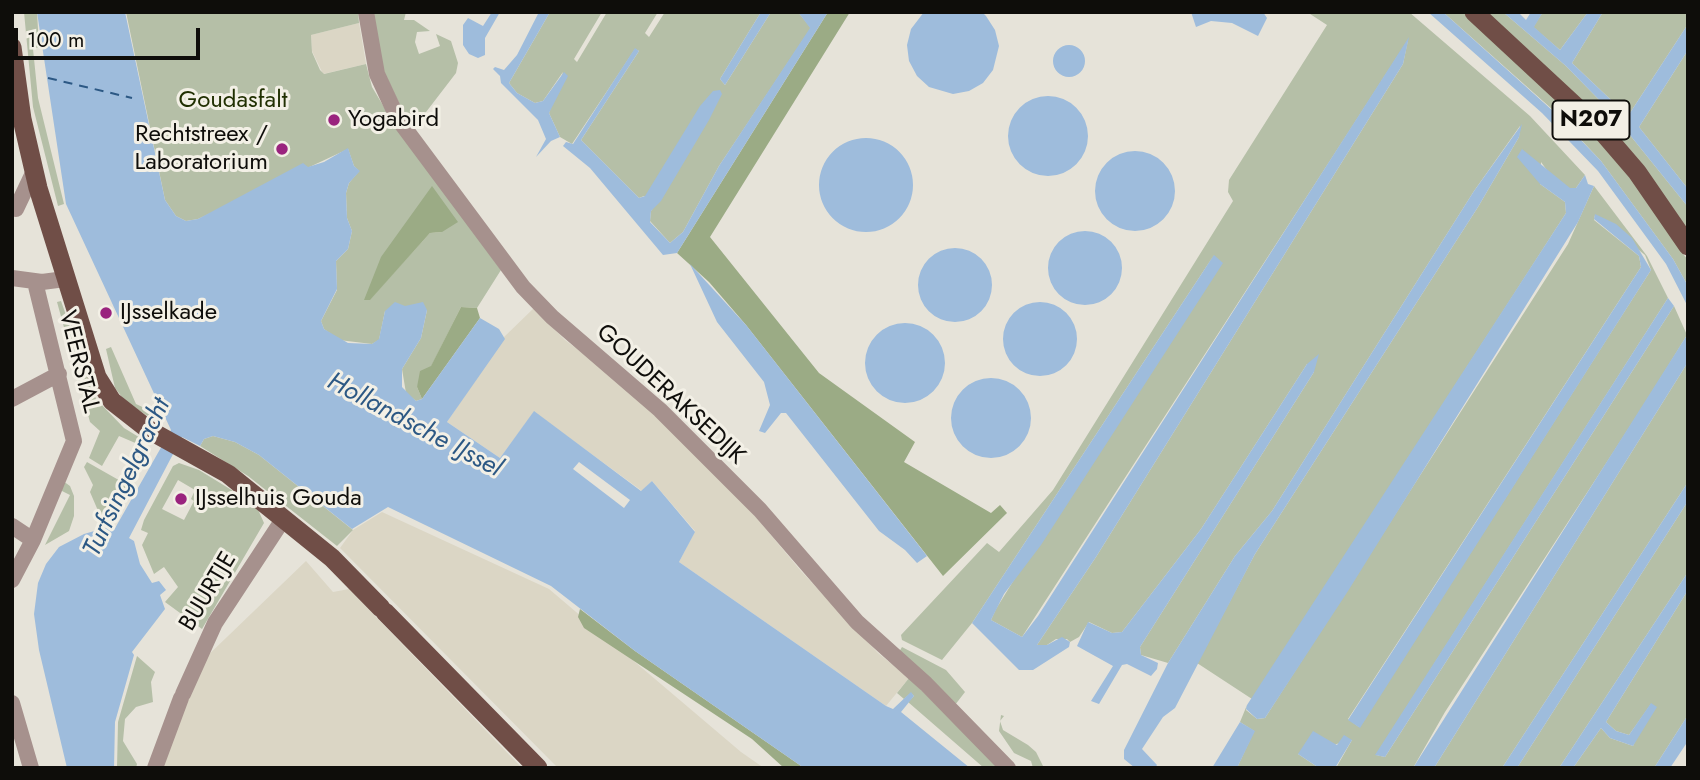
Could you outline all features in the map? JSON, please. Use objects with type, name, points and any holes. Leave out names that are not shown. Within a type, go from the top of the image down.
[{"type":"main road","name":"N207","points":[[1474,12],[1600,129],[1637,172],[1688,247]]},
{"type":"main road","points":[[12,47],[22,119],[43,204],[65,279],[104,389],[111,401],[149,429],[228,474],[332,558],[538,768]]},
{"type":"street","name":"GOUDERAKSEDIJK","points":[[366,12],[377,74],[398,119],[523,287],[552,317],[660,410],[760,510],[857,622],[926,684],[1008,768]]},
{"type":"street","points":[[14,211],[34,171]]},
{"type":"street","points":[[14,211],[43,204]]},
{"type":"street","points":[[12,278],[35,282],[65,279]]},
{"type":"street","name":"VEERSTAL","points":[[33,540],[71,454],[74,441],[35,282]]},
{"type":"street","points":[[12,399],[59,374]]},
{"type":"street","name":"BUURTJE","points":[[155,768],[182,696],[215,623],[284,518]]},
{"type":"street","points":[[12,526],[33,540],[12,580]]},
{"type":"street","points":[[12,703],[31,768]]},
{"type":"shaded area","points":[[359,23],[366,64],[323,74],[312,51],[311,35]]},
{"type":"shaded area","points":[[534,308],[565,340],[636,393],[750,510],[801,571],[878,653],[909,678],[886,706],[679,562],[695,531],[652,481],[642,491],[534,412],[500,458],[447,422],[504,337]]},
{"type":"shaded area","points":[[382,512],[549,589],[741,752],[764,768],[558,768],[340,548],[353,530]]},
{"type":"shaded area","points":[[306,561],[333,592],[349,589],[522,768],[161,768],[201,662]]},
{"type":"green space","points":[[24,12],[37,12],[39,47],[33,49],[38,98],[64,204],[58,206],[33,107]]},
{"type":"green space","name":"Goudasfalt","points":[[126,12],[358,12],[359,23],[311,35],[312,52],[320,70],[324,74],[366,64],[372,87],[387,112],[501,270],[477,308],[461,307],[431,367],[417,387],[422,399],[416,401],[406,393],[402,369],[421,338],[427,310],[385,311],[379,340],[372,344],[339,340],[324,329],[321,321],[337,290],[336,261],[348,249],[352,231],[347,218],[346,193],[349,183],[359,171],[354,166],[348,149],[198,219],[186,221],[176,216],[165,200]],"holes":[[[432,187],[442,232],[430,233],[370,299],[365,300]]]},
{"type":"green space","points":[[372,12],[406,12],[404,20],[414,20],[430,31],[417,32],[415,42],[419,54],[440,46],[436,34],[451,41],[458,63],[456,73],[423,116],[415,121],[407,120],[380,63]]},
{"type":"green space","points":[[550,12],[602,12],[574,59],[577,62],[607,12],[658,12],[645,33],[649,37],[665,12],[761,12],[720,79],[725,85],[771,12],[798,12],[811,28],[719,166],[683,232],[670,243],[650,221],[651,211],[656,203],[644,196],[639,198],[581,140],[639,51],[635,49],[572,144],[560,137],[549,113],[563,72],[543,101],[535,103],[517,93],[509,83]]},
{"type":"green space","points":[[828,12],[850,12],[710,237],[819,373],[915,442],[904,462],[991,513],[1000,505],[1007,513],[943,576],[746,325],[709,282],[677,253]]},
{"type":"green space","points":[[1307,12],[1409,12],[1530,116],[1585,175],[1576,188],[1570,189],[1551,176],[1541,162],[1540,184],[1565,202],[1566,213],[1292,639],[1252,699],[1197,663],[1255,554],[1478,207],[1519,137],[1520,126],[1474,191],[1272,511],[1235,556],[1168,663],[1141,655],[1140,647],[1314,372],[1307,364],[1201,529],[1122,632],[1112,633],[1089,622],[1079,637],[1070,642],[1067,639],[1056,639],[1047,645],[1037,645],[1096,557],[1403,64],[1408,40],[1022,637],[991,620],[996,609],[1214,255],[972,623],[942,660],[902,640],[901,635],[987,543],[999,552],[1053,490],[1233,201],[1228,192],[1229,180],[1327,25]]},
{"type":"green space","points":[[1443,12],[1463,12],[1592,132],[1633,179],[1688,260],[1688,286],[1673,259],[1601,161],[1553,110]]},
{"type":"green space","points":[[1484,12],[1503,12],[1566,66],[1613,114],[1688,207],[1688,233]]},
{"type":"green space","points":[[1543,12],[1588,12],[1560,50],[1533,27]]},
{"type":"green space","points":[[1603,12],[1688,12],[1688,24],[1628,116],[1572,63]]},
{"type":"green space","points":[[1688,50],[1688,189],[1639,127]]},
{"type":"green space","points":[[432,186],[458,222],[442,232],[430,233],[370,300],[364,300],[381,257]]},
{"type":"green space","points":[[1594,186],[1647,256],[1668,298],[1376,755],[1385,757],[1674,306],[1687,335],[1649,397],[1445,712],[1413,768],[1336,768],[1352,740],[1298,754],[1319,768],[1237,768],[1254,731],[1240,722],[1247,705],[1246,710],[1257,719],[1265,718],[1568,244]],"holes":[[[1595,215],[1645,255],[1651,270],[1359,727],[1348,719],[1641,267],[1639,256],[1594,220]]]},
{"type":"green space","points":[[61,301],[96,399],[124,428],[142,439],[140,445],[119,436],[102,466],[89,458],[100,431],[90,422],[57,302]]},
{"type":"green space","points":[[461,307],[477,308],[480,318],[422,399],[417,387],[420,371],[431,366]]},
{"type":"green space","points":[[111,347],[136,404],[155,413],[161,425],[125,401],[115,388],[106,349]]},
{"type":"green space","points":[[1688,362],[1688,482],[1502,768],[1434,768]]},
{"type":"green space","points":[[213,436],[235,442],[259,455],[353,530],[337,546],[248,476],[200,446],[204,439]]},
{"type":"green space","points":[[87,462],[131,487],[112,522],[99,513],[90,492],[93,485],[84,467]]},
{"type":"green space","points":[[179,463],[199,470],[256,505],[264,523],[202,629],[165,602],[178,587],[164,567],[154,574],[142,545],[148,533],[141,530],[144,520],[173,466]],"holes":[[[178,480],[195,490],[191,499],[194,501],[184,520],[162,509]]]},
{"type":"green space","points":[[63,481],[70,486],[74,496],[74,516],[69,531],[45,545],[70,495],[60,490]]},
{"type":"green space","points":[[1688,501],[1688,572],[1559,768],[1517,768]]},
{"type":"green space","points":[[1688,590],[1688,715],[1654,768],[1573,768],[1601,728],[1610,738],[1633,746],[1651,704],[1629,735],[1616,731],[1606,722]]},
{"type":"green space","points":[[580,609],[635,651],[804,768],[784,768],[752,739],[584,628],[578,617]]},
{"type":"green space","points":[[902,647],[946,670],[965,692],[955,705],[899,652]]},
{"type":"green space","points":[[137,656],[155,672],[151,682],[153,702],[136,707],[125,719],[123,741],[137,764],[136,768],[117,768],[118,722]]},
{"type":"green space","points":[[909,678],[1000,768],[984,768],[908,702],[914,696],[911,693],[904,699],[897,693]]},
{"type":"green space","points":[[1000,722],[1003,730],[1036,752],[1044,768],[1033,768],[1031,761],[1014,753],[999,731]]},
{"type":"water","name":"Hollandsche IJssel","points":[[37,12],[125,12],[165,200],[176,216],[186,221],[198,219],[303,163],[308,167],[324,162],[348,148],[354,166],[360,171],[349,183],[346,193],[347,218],[352,231],[348,249],[336,261],[337,289],[321,321],[324,329],[348,343],[372,344],[379,339],[385,311],[395,302],[405,306],[423,302],[427,310],[421,338],[402,369],[402,387],[416,401],[422,399],[480,318],[499,329],[505,339],[447,422],[500,458],[534,411],[641,491],[652,481],[695,532],[679,562],[886,706],[893,709],[911,692],[914,696],[901,712],[970,768],[804,768],[635,651],[551,586],[388,507],[352,529],[259,455],[235,442],[213,436],[204,439],[200,446],[182,437],[129,538],[134,541],[140,564],[152,583],[159,581],[166,590],[160,595],[165,609],[132,652],[134,655],[115,722],[114,768],[67,768],[39,650],[34,614],[38,583],[46,564],[59,547],[84,534],[108,527],[114,530],[171,430],[66,204]]},
{"type":"water","points":[[492,12],[500,12],[485,38],[485,55],[478,58],[469,54],[463,45],[463,25],[468,18],[483,26]]},
{"type":"water","points":[[539,12],[550,12],[509,83],[517,93],[535,103],[543,101],[564,72],[568,76],[549,113],[560,137],[551,141],[536,157],[546,139],[538,120],[501,83],[500,76],[493,69],[495,67],[504,70],[517,55]]},
{"type":"water","points":[[761,12],[771,12],[725,85],[720,79]]},
{"type":"water","points":[[798,12],[828,12],[677,253],[663,255],[590,168],[563,146],[566,142],[573,144],[635,48],[639,51],[581,140],[639,198],[645,196],[700,106],[713,91],[720,90],[722,94],[709,120],[661,201],[651,211],[650,222],[670,243],[683,232],[719,166],[810,28]]},
{"type":"water","points":[[924,12],[982,12],[986,16],[995,30],[999,46],[993,70],[983,83],[969,91],[953,94],[929,87],[917,76],[909,61],[907,45],[911,29]]},
{"type":"water","points":[[1191,12],[1263,12],[1267,18],[1258,36],[1232,23],[1211,21],[1196,27]]},
{"type":"water","points":[[1428,12],[1443,12],[1553,111],[1601,161],[1673,259],[1688,286],[1688,307],[1666,264],[1598,171],[1542,113]]},
{"type":"water","points":[[1503,12],[1518,12],[1526,20],[1531,12],[1543,12],[1534,27],[1560,50],[1588,12],[1603,12],[1572,63],[1628,116],[1688,24],[1688,50],[1639,127],[1688,189],[1688,207],[1613,114],[1566,66]]},
{"type":"water","points":[[1409,37],[1403,64],[1096,557],[1037,645],[1047,645],[1062,637],[1070,642],[1069,647],[1033,670],[1019,670],[972,623],[1214,255],[1223,263],[1041,545],[1004,594],[991,620],[1022,637],[1038,616]]},
{"type":"water","points":[[1069,45],[1081,49],[1085,61],[1081,73],[1069,77],[1057,73],[1053,61],[1057,49]]},
{"type":"water","points":[[1048,96],[1063,99],[1076,108],[1085,121],[1088,136],[1085,151],[1076,164],[1063,173],[1048,176],[1033,173],[1020,164],[1011,151],[1008,136],[1011,121],[1020,108],[1033,99]]},
{"type":"water","points":[[1522,124],[1519,137],[1478,207],[1255,554],[1175,708],[1163,717],[1142,749],[1157,765],[1155,768],[1135,768],[1124,759],[1124,750],[1168,663],[1235,556],[1272,511],[1474,191]]},
{"type":"water","points":[[857,138],[875,138],[900,151],[910,167],[913,185],[910,203],[900,219],[875,232],[857,232],[832,219],[819,194],[819,176],[832,151]]},
{"type":"water","points":[[1522,149],[1570,188],[1576,188],[1585,175],[1588,184],[1594,186],[1578,222],[1348,591],[1265,718],[1257,719],[1246,709],[1247,705],[1566,213],[1565,202],[1540,184],[1517,157]]},
{"type":"water","points":[[1135,151],[1150,154],[1163,163],[1172,176],[1175,191],[1172,206],[1163,219],[1150,228],[1135,231],[1120,228],[1107,219],[1098,206],[1095,191],[1098,176],[1107,163],[1120,154]]},
{"type":"water","points":[[1595,214],[1616,224],[1632,238],[1651,270],[1360,728],[1348,720],[1641,267],[1639,256],[1594,219]]},
{"type":"water","points":[[1085,231],[1106,237],[1116,247],[1122,268],[1116,289],[1106,299],[1085,305],[1064,299],[1054,289],[1048,268],[1054,247],[1064,237]]},
{"type":"water","points":[[955,248],[969,251],[981,259],[989,271],[992,285],[989,299],[981,311],[969,319],[955,322],[941,319],[929,311],[921,299],[918,285],[921,271],[929,259],[941,251]]},
{"type":"water","points":[[690,264],[746,325],[927,556],[917,563],[905,550],[879,531],[786,413],[781,413],[765,433],[759,431],[770,405],[764,382],[717,322]]},
{"type":"water","points":[[1668,298],[1674,306],[1385,757],[1375,755]]},
{"type":"water","points":[[1040,302],[1061,308],[1071,318],[1077,339],[1071,360],[1061,370],[1040,376],[1019,370],[1009,360],[1003,339],[1009,318],[1019,308]]},
{"type":"water","points":[[905,323],[920,326],[933,335],[942,348],[945,363],[942,378],[933,391],[920,400],[905,403],[890,400],[877,391],[868,378],[865,363],[868,348],[877,335],[890,326]]},
{"type":"water","points":[[1687,335],[1688,362],[1434,768],[1413,768]]},
{"type":"water","points":[[1319,354],[1314,372],[1140,647],[1141,655],[1158,663],[1157,669],[1151,676],[1127,664],[1122,665],[1099,704],[1091,701],[1113,666],[1077,646],[1088,622],[1112,633],[1122,632],[1201,529],[1307,364]]},
{"type":"water","points":[[991,378],[1006,381],[1019,390],[1028,403],[1031,418],[1028,433],[1019,446],[1006,455],[991,458],[976,455],[963,446],[954,433],[951,418],[954,403],[963,390],[976,381]]},
{"type":"water","points":[[1688,482],[1688,501],[1517,768],[1502,768]]},
{"type":"water","points":[[1688,572],[1688,590],[1606,722],[1616,731],[1629,735],[1651,703],[1657,707],[1633,746],[1610,738],[1601,728],[1573,768],[1559,768]]},
{"type":"water","points":[[1688,715],[1688,741],[1670,768],[1654,768]]},
{"type":"water","points":[[1240,722],[1255,731],[1237,768],[1212,768]]},
{"type":"water","points":[[1313,731],[1337,745],[1344,735],[1352,740],[1335,768],[1319,768],[1298,754]]},
{"type":"pier","points":[[579,462],[630,500],[624,508],[573,469]]},
{"type":"ferry route","points":[[48,78],[132,98]]},
{"type":"place","name":"Yogabird","points":[[334,120]]},
{"type":"place","name":"Rechtstreex / Laboratorium","points":[[282,149]]},
{"type":"place","name":"IJsselkade","points":[[106,313]]},
{"type":"place","name":"IJsselhuis Gouda","points":[[181,499]]},
{"type":"water label","name":"Turfsingelgracht","points":[[128,478]]}]
